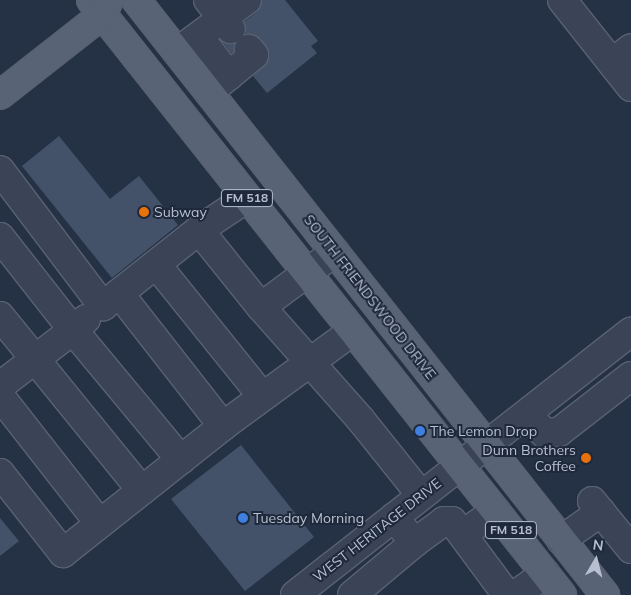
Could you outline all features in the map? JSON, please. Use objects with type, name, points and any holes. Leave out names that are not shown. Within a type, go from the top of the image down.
[{"type":"main road","points":[[0,95],[101,5],[142,2]]},
{"type":"main road","name":"SOUTH FRIENDSWOOD DRIVE","points":[[142,2],[178,52],[219,84],[335,252],[605,595]]},
{"type":"main road","name":"FM 518","points":[[101,5],[248,198],[562,595]]},
{"type":"street","points":[[178,52],[221,16],[247,0]]},
{"type":"street","points":[[562,0],[622,56],[631,87]]},
{"type":"street","points":[[199,36],[219,84],[254,55],[249,49]]},
{"type":"street","points":[[0,170],[111,300],[223,426]]},
{"type":"street","points":[[0,386],[199,230],[248,198]]},
{"type":"street","points":[[199,230],[261,307],[309,361],[421,495]]},
{"type":"street","points":[[0,237],[73,330],[181,460]]},
{"type":"street","points":[[261,307],[306,271],[335,252]]},
{"type":"street","points":[[156,264],[262,396]]},
{"type":"street","points":[[0,316],[142,491]]},
{"type":"street","points":[[0,473],[63,553],[262,396],[353,331]]},
{"type":"street","name":"WEST HERITAGE DRIVE","points":[[295,595],[327,585],[394,517],[631,332]]},
{"type":"street","points":[[528,414],[544,433],[560,432],[631,376]]},
{"type":"street","points":[[0,396],[100,524]]},
{"type":"street","points":[[561,540],[597,506],[631,549]]},
{"type":"street","points":[[463,534],[496,511]]},
{"type":"street","points":[[394,517],[414,543]]},
{"type":"street","points":[[352,595],[414,543],[444,521],[452,522],[463,534],[506,595]]},
{"type":"street","points":[[515,595],[545,574]]},
{"type":"building","points":[[262,0],[285,0],[318,41],[311,46],[317,53],[267,93],[253,76],[268,61],[269,52],[261,39],[246,34],[244,22],[257,12]]},
{"type":"building","points":[[222,41],[234,44],[234,52],[231,53]]},
{"type":"building","points":[[59,136],[110,199],[139,176],[178,225],[112,278],[22,166]]},
{"type":"building","name":"Tuesday Morning","points":[[241,445],[314,537],[245,591],[171,499]]},
{"type":"building","points":[[0,518],[19,541],[0,556]]},
{"type":"place","name":"Subway","points":[[144,212]]},
{"type":"place","name":"The Lemon Drop","points":[[420,431]]},
{"type":"place","name":"Dunn Brothers Coffee","points":[[586,458]]},
{"type":"place","name":"Tuesday Morning","points":[[243,518]]}]
